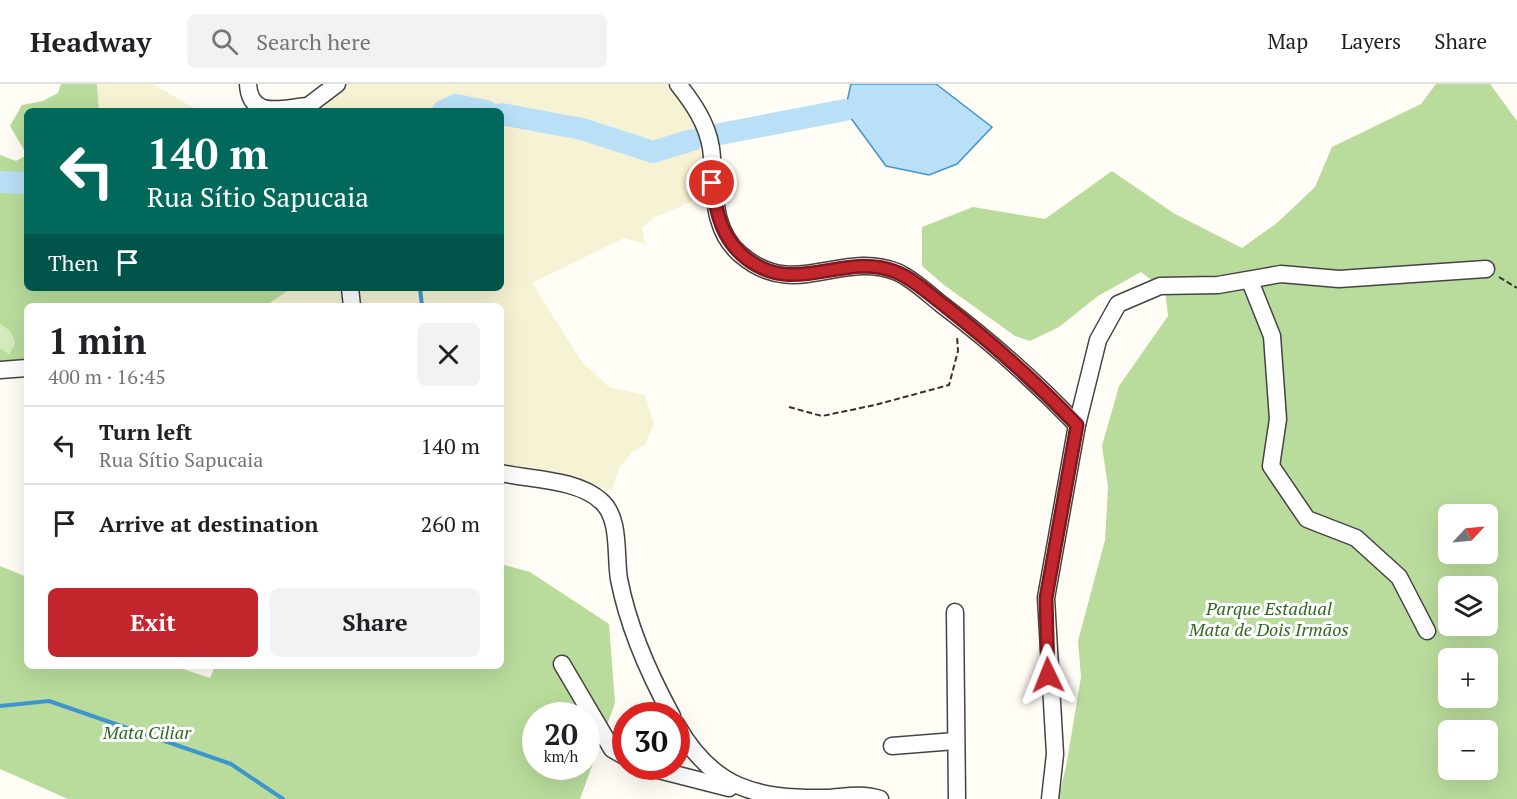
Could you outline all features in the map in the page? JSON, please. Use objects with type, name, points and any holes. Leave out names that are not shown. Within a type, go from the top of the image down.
[{"type":"street","points":[[248,84],[251,101],[262,108]]},
{"type":"street","points":[[308,108],[337,84]]},
{"type":"street","points":[[678,84],[702,119],[710,147],[717,215],[726,237],[739,253],[756,266],[773,274],[795,276],[863,266],[881,267],[909,279],[957,315],[1021,369],[1077,425]]},
{"type":"street","points":[[1050,799],[1054,754],[1046,598],[1077,425],[1098,340],[1118,304],[1160,286],[1250,281],[1281,274],[1339,279],[1486,269]]},
{"type":"street","points":[[1250,281],[1272,336],[1278,419],[1271,466],[1307,519],[1356,538],[1399,577],[1427,631]]},
{"type":"street","points":[[0,370],[24,368]]},
{"type":"street","points":[[504,474],[587,491],[602,501],[611,514],[620,582],[639,645],[665,702]]},
{"type":"street","points":[[955,612],[957,799]]},
{"type":"street","points":[[562,664],[612,749]]},
{"type":"street","points":[[892,746],[955,741]]},
{"type":"street","points":[[690,745],[712,771],[731,786],[759,795]]},
{"type":"street","points":[[690,778],[759,795],[825,798],[855,795],[880,799]]},
{"type":"path","points":[[1486,269],[1517,288]]},
{"type":"path","points":[[789,407],[822,416],[875,405],[949,385],[958,351],[957,315]]},
{"type":"shaded area","points":[[97,84],[153,84],[194,108],[99,108]]},
{"type":"shaded area","points":[[347,84],[670,84],[685,99],[699,132],[708,195],[653,218],[642,228],[645,244],[624,238],[532,283],[582,362],[609,387],[645,395],[654,424],[645,445],[632,452],[619,468],[612,490],[504,466],[504,303],[357,303],[355,291],[504,291],[504,108],[324,108],[328,100]]},
{"type":"shaded area","points":[[285,291],[343,291],[345,303],[269,303]]},
{"type":"green space","points":[[61,84],[97,84],[99,108],[24,108],[24,150],[10,126],[22,105],[43,101],[58,93]]},
{"type":"green space","name":"Parque Estadual Mata de Dois Irmãos","points":[[1436,84],[1490,84],[1517,121],[1517,799],[1058,799],[1066,767],[1081,677],[1078,641],[1105,540],[1108,487],[1102,446],[1119,386],[1168,316],[1165,290],[1141,272],[1098,296],[1059,327],[1030,341],[1015,336],[944,285],[922,266],[922,227],[973,207],[1045,219],[1112,171],[1175,214],[1242,248],[1277,223],[1315,187],[1332,147],[1421,104]]},
{"type":"green space","points":[[0,155],[16,161],[24,157],[24,180],[0,179]]},
{"type":"green space","points":[[0,179],[24,180],[24,185],[0,185]]},
{"type":"green space","points":[[0,185],[24,185],[24,291],[288,291],[270,303],[24,303],[24,362],[0,364],[0,348],[9,354],[15,343],[11,332],[0,324]]},
{"type":"green space","points":[[0,324],[11,332],[15,343],[9,354],[0,348]]},
{"type":"green space","name":"Mata Ciliar","points":[[504,565],[530,572],[609,624],[615,702],[612,702],[612,711],[600,744],[600,702],[522,702],[522,780],[587,780],[580,799],[68,799],[0,769],[0,566],[24,576],[24,669],[183,669],[210,678],[214,669],[504,669]]},
{"type":"water","points":[[851,84],[936,84],[992,127],[957,164],[929,175],[886,166],[845,110]]},
{"type":"waterway","points":[[450,108],[456,105],[471,108]]},
{"type":"waterway","points":[[715,135],[845,110]]},
{"type":"waterway","points":[[504,115],[582,129],[653,152],[692,140]]},
{"type":"waterway","points":[[0,182],[24,183]]},
{"type":"waterway","points":[[420,291],[422,303]]},
{"type":"waterway","points":[[0,706],[49,701],[231,764],[283,799]]},
{"type":"route","points":[[712,183],[717,215],[726,237],[739,253],[756,266],[773,274],[795,276],[863,266],[881,267],[897,272],[957,315],[1021,369],[1077,425],[1046,598],[1048,675]]}]
